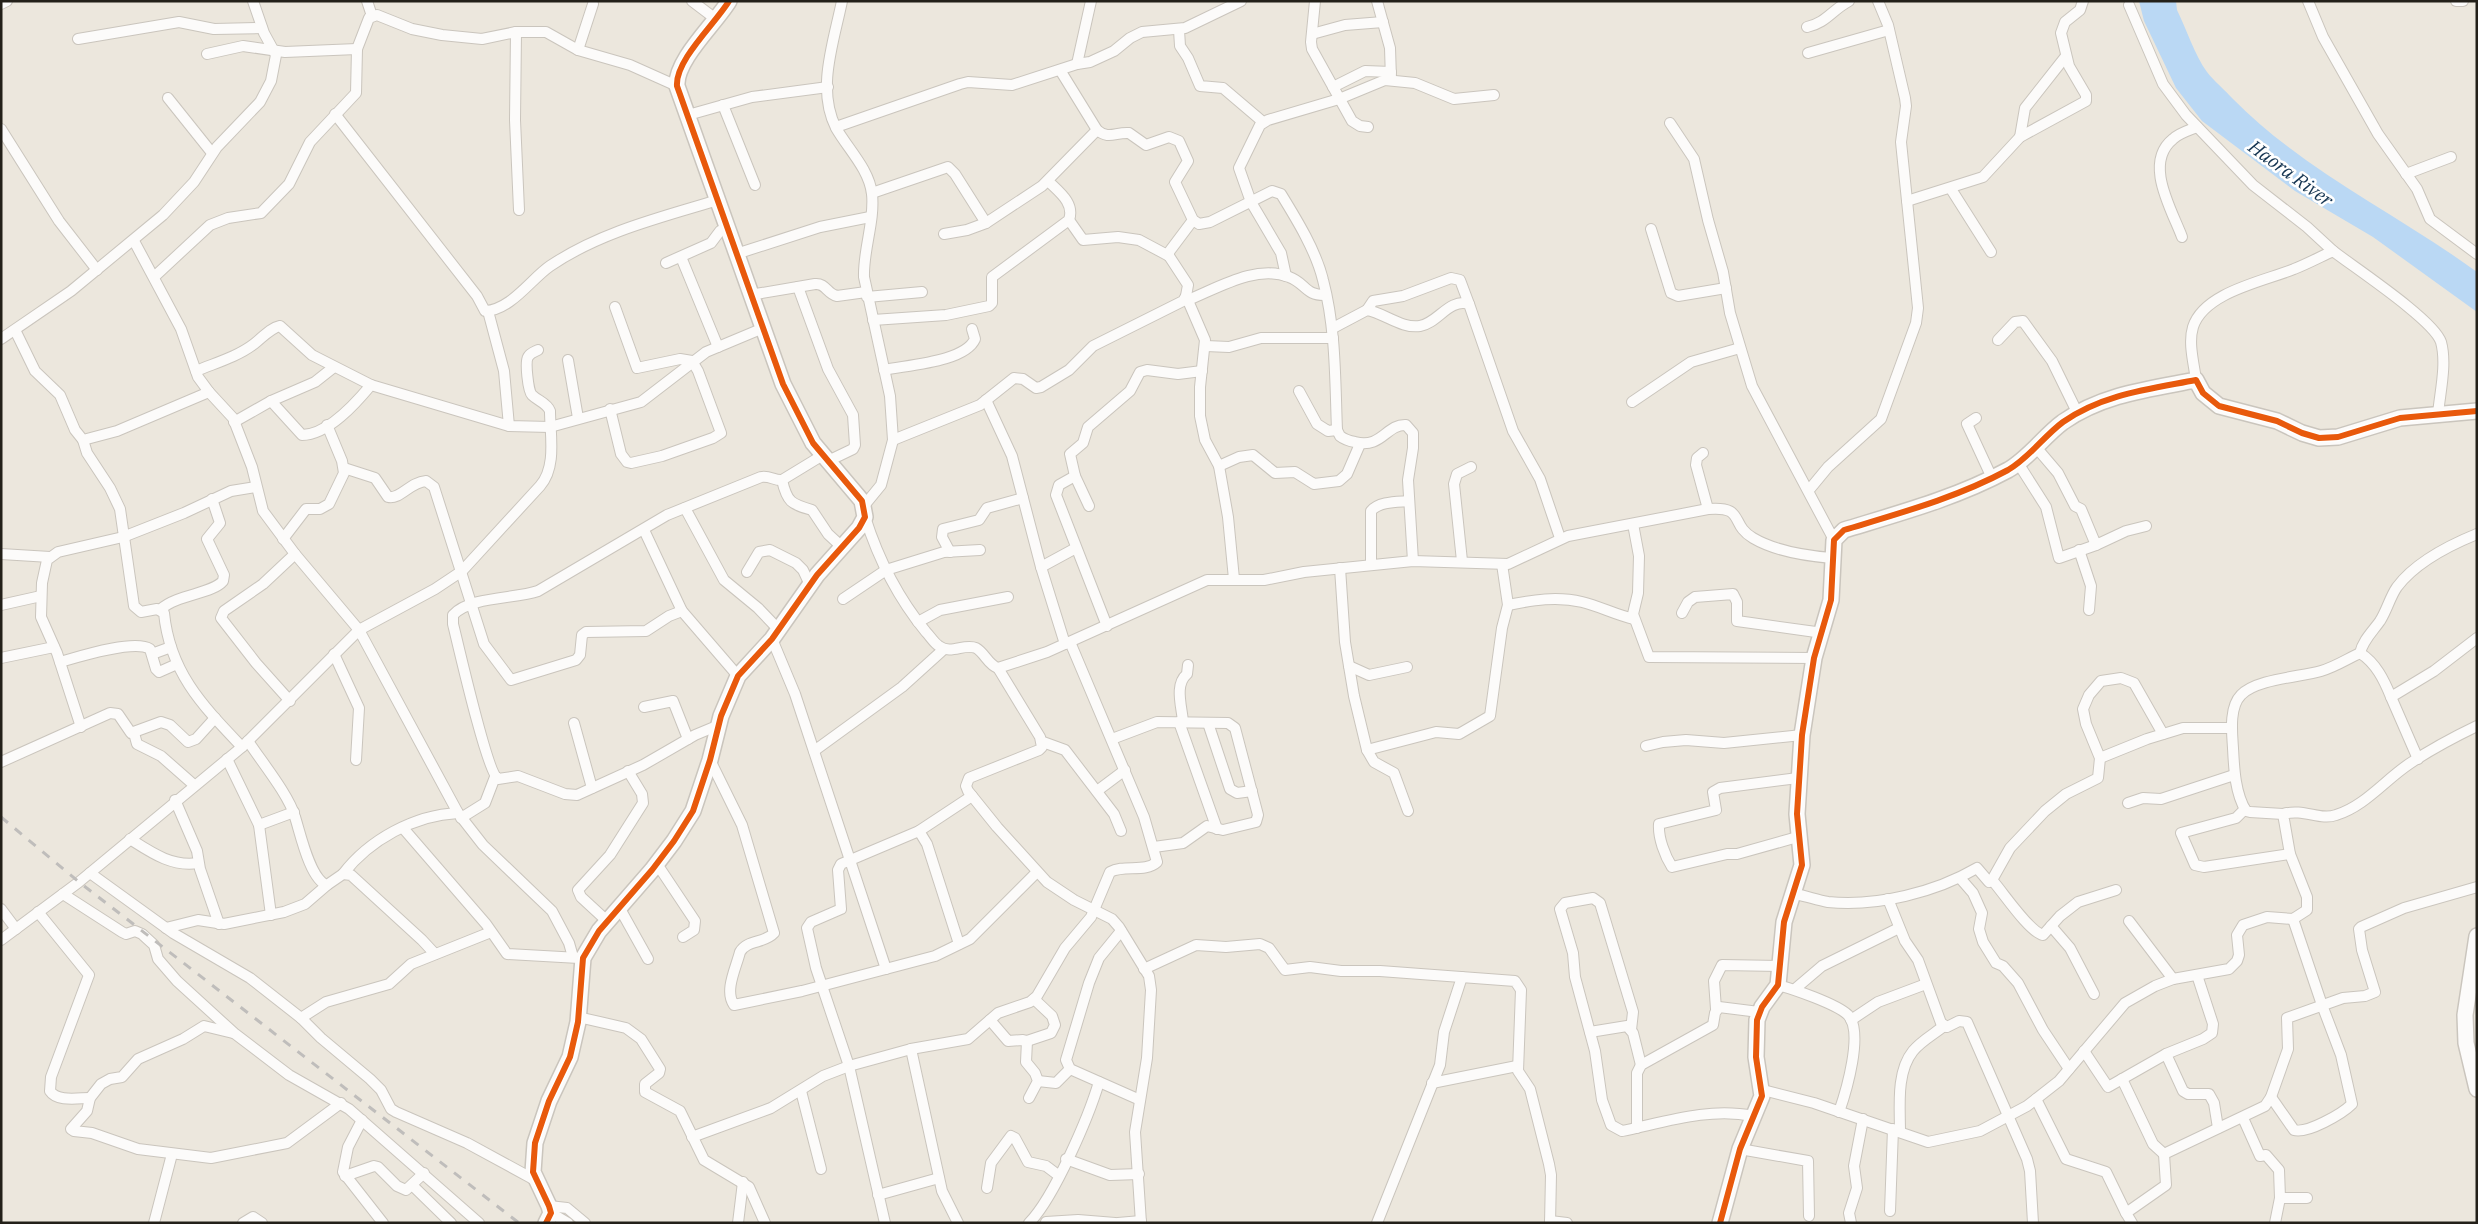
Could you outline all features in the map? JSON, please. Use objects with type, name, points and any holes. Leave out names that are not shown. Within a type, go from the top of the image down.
[{"type":"street","points":[[1,4],[7,1]]},
{"type":"street","points":[[1,339],[56,302],[134,241],[163,215],[194,182],[212,153],[266,94],[274,72],[274,50],[262,28],[253,1]]},
{"type":"street","points":[[367,1],[372,16]]},
{"type":"street","points":[[692,1],[717,20]]},
{"type":"street","points":[[729,1],[717,20],[687,58],[677,77],[677,86],[728,228],[761,329],[783,384],[813,443],[858,496],[876,550],[918,622],[938,646],[952,650],[973,647],[978,649],[993,666],[998,668],[1043,742],[1065,750],[1114,814],[1121,831]]},
{"type":"street","points":[[578,957],[657,864],[693,810],[710,760],[718,725],[732,686],[738,676],[775,635],[810,586],[859,528],[864,512],[881,484],[893,440],[891,403],[867,294],[864,262],[872,193],[867,178],[836,127],[830,112],[829,63],[842,1]]},
{"type":"street","points":[[1077,64],[1091,1]]},
{"type":"street","points":[[836,127],[960,84],[1012,85],[1077,64],[1090,62],[1102,58],[1130,38],[1148,30],[1179,30],[1241,1]]},
{"type":"street","points":[[1315,1],[1312,49],[1339,99],[1356,125],[1368,127]]},
{"type":"street","points":[[1377,1],[1390,48],[1391,76]]},
{"type":"street","points":[[1807,27],[1820,24],[1837,8],[1849,1]]},
{"type":"street","points":[[1809,490],[1828,467],[1881,420],[1916,323],[1918,308],[1901,142],[1906,106],[1889,30],[1878,1]]},
{"type":"street","points":[[1907,201],[1951,189],[1983,177],[2020,137],[2086,101],[2086,95],[2069,66],[2062,28],[2080,10],[2083,1]]},
{"type":"street","points":[[2308,1],[2322,37],[2378,134],[2417,189],[2430,219],[2477,254]]},
{"type":"street","points":[[2456,1],[2463,1]]},
{"type":"street","points":[[578,50],[593,4]]},
{"type":"street","points":[[2129,5],[2164,84],[2173,99],[2197,127],[2253,185],[2307,227],[2333,251],[2423,318],[2437,332],[2441,344],[2443,362],[2438,414]]},
{"type":"street","points":[[372,16],[436,35],[482,38],[516,32],[546,32],[578,50],[630,65],[677,86]]},
{"type":"street","points":[[154,277],[210,225],[228,218],[261,213],[289,184],[310,142],[356,93],[357,49],[369,18],[372,16]]},
{"type":"street","points":[[78,39],[179,22],[214,29],[262,28]]},
{"type":"street","points":[[1312,34],[1345,25],[1382,22]]},
{"type":"street","points":[[1179,30],[1180,46],[1200,86],[1218,87],[1228,91],[1263,122]]},
{"type":"street","points":[[1808,53],[1889,30]]},
{"type":"street","points":[[516,32],[514,120],[519,210]]},
{"type":"street","points":[[206,54],[243,46],[284,52],[357,49]]},
{"type":"street","points":[[2020,137],[2025,108],[2066,56]]},
{"type":"street","points":[[1060,70],[1098,130],[1110,137],[1129,133],[1146,145],[1169,138],[1179,141],[1188,161],[1175,182],[1193,220],[1199,224],[1210,222],[1272,192],[1281,194],[1296,218],[1320,270],[1333,333],[1338,430],[1344,439],[1360,444],[1376,442],[1400,425],[1410,428],[1413,433],[1414,448],[1408,480],[1413,561]]},
{"type":"street","points":[[1333,87],[1365,71],[1376,70],[1454,98],[1494,95]]},
{"type":"street","points":[[1286,276],[1281,253],[1251,202],[1240,174],[1239,164],[1263,122],[1339,99],[1391,76]]},
{"type":"street","points":[[688,115],[776,92],[828,87]]},
{"type":"street","points":[[168,98],[212,153]]},
{"type":"street","points":[[723,105],[755,185]]},
{"type":"street","points":[[335,114],[479,299],[483,309],[488,311],[504,371],[509,426]]},
{"type":"street","points":[[1670,123],[1694,159],[1726,288],[1730,313],[1759,402],[1809,490],[1834,540],[1831,600],[1823,633],[1814,658],[1802,734],[1798,778],[1798,823],[1801,836],[1802,866],[1795,894],[1784,922],[1778,985],[1760,1012],[1756,1027],[1756,1057],[1763,1090],[1740,1149],[1720,1223]]},
{"type":"street","points":[[2182,237],[2158,172],[2169,143],[2173,138],[2197,127]]},
{"type":"street","points":[[1,129],[59,221],[97,270]]},
{"type":"street","points":[[944,234],[967,230],[986,223],[1048,181],[1098,130]]},
{"type":"street","points":[[2406,174],[2450,157]]},
{"type":"street","points":[[872,193],[948,168],[955,174],[986,223]]},
{"type":"street","points":[[873,320],[946,315],[989,306],[992,303],[990,287],[992,277],[1069,220],[1071,213],[1067,201],[1048,181]]},
{"type":"street","points":[[1951,189],[1991,252]]},
{"type":"street","points":[[488,311],[518,295],[550,266],[587,246],[610,236],[718,200]]},
{"type":"street","points":[[736,254],[820,227],[870,218]]},
{"type":"street","points":[[1069,220],[1083,240],[1118,237],[1140,240],[1169,256],[1187,280],[1187,298],[1206,346],[1202,371],[1200,416],[1206,440],[1219,466],[1228,517],[1234,579]]},
{"type":"street","points":[[1169,256],[1172,248],[1193,220]]},
{"type":"street","points":[[666,263],[711,243],[720,232],[728,228]]},
{"type":"street","points":[[1651,229],[1670,293],[1678,296],[1726,288]]},
{"type":"street","points":[[134,241],[181,329],[196,371],[209,392],[228,412],[234,422],[252,467],[262,511],[295,554],[359,630],[459,816],[483,844],[552,911],[578,957],[578,1017],[567,1066],[549,1101],[536,1137],[533,1172],[548,1216]]},
{"type":"street","points":[[2333,251],[2296,268],[2236,289],[2210,305],[2193,327],[2192,352],[2196,380],[2202,393],[2219,406],[2277,421],[2302,433],[2319,438],[2348,434],[2400,418],[2477,411]]},
{"type":"street","points":[[681,257],[718,347]]},
{"type":"street","points":[[893,440],[974,407],[1014,378],[1024,379],[1036,388],[1041,387],[1069,370],[1093,346],[1127,327],[1169,309],[1187,298],[1250,274],[1286,276],[1294,279],[1313,295],[1326,295]]},
{"type":"street","points":[[1206,346],[1229,347],[1261,338],[1333,333],[1367,310],[1373,301],[1403,296],[1451,278],[1460,280],[1513,431],[1540,479],[1560,538]]},
{"type":"street","points":[[750,295],[821,284],[833,295],[837,296],[922,292]]},
{"type":"street","points":[[166,928],[198,920],[219,924],[271,915],[299,907],[343,874],[364,850],[403,828],[418,822],[459,816],[485,803],[495,777],[452,619],[456,611],[473,604],[517,594],[538,592],[667,515],[761,477],[770,476],[782,480],[826,458],[852,449],[854,420],[825,363],[798,287]]},
{"type":"street","points":[[1367,310],[1406,325],[1422,326],[1450,307],[1469,304]]},
{"type":"street","points":[[610,409],[621,454],[627,462],[662,456],[718,436],[720,429],[698,371],[692,361],[680,359],[637,368],[614,307]]},
{"type":"street","points":[[1998,340],[2016,322],[2023,321],[2052,361],[2078,414]]},
{"type":"street","points":[[196,371],[237,354],[253,345],[278,326],[284,328],[312,355],[371,385],[509,426],[550,427],[646,399],[692,361],[718,347],[761,329]]},
{"type":"street","points":[[884,370],[959,355],[973,345],[975,339],[972,329]]},
{"type":"street","points":[[14,330],[35,372],[60,395],[76,430],[83,440],[87,453],[110,488],[120,509],[134,606],[141,612],[161,610],[169,603],[217,587],[223,581],[224,574],[207,538],[220,523],[212,499]]},
{"type":"street","points":[[1632,402],[1691,362],[1740,348]]},
{"type":"street","points":[[1,940],[90,873],[245,744],[359,630],[435,589],[462,571],[545,480],[551,457],[549,408],[533,396],[529,388],[527,361],[531,353],[538,350]]},
{"type":"street","points":[[568,360],[578,418]]},
{"type":"street","points":[[234,422],[271,401],[315,382],[334,366]]},
{"type":"street","points":[[1089,506],[1075,476],[1070,454],[1083,443],[1088,427],[1130,391],[1140,372],[1147,370],[1178,374],[1202,371]]},
{"type":"street","points":[[1834,540],[1844,530],[1917,509],[1992,478],[2018,463],[2064,422],[2101,401],[2121,395],[2196,380]]},
{"type":"street","points":[[271,401],[302,435],[310,434],[349,410],[371,385]]},
{"type":"street","points":[[83,440],[117,431],[209,392]]},
{"type":"street","points":[[1299,392],[1317,424],[1328,431],[1338,430]]},
{"type":"street","points":[[692,1137],[771,1108],[823,1076],[849,1066],[911,1049],[968,1039],[998,1013],[1025,1005],[1034,999],[1065,948],[1088,921],[1110,872],[1118,869],[1154,865],[1157,862],[1154,847],[1125,770],[1068,643],[1041,567],[1009,446],[986,400]]},
{"type":"street","points":[[1976,418],[1967,424],[1992,478]]},
{"type":"street","points":[[283,539],[306,509],[320,509],[329,504],[342,478],[344,468],[327,425]]},
{"type":"street","points":[[1219,466],[1239,457],[1253,455],[1274,473],[1294,472],[1314,484],[1339,481],[1347,474],[1360,444]]},
{"type":"street","points":[[2035,446],[2058,473],[2074,506],[2081,509],[2096,544]]},
{"type":"street","points":[[1702,453],[1697,458],[1696,465],[1708,509]]},
{"type":"street","points":[[2018,463],[2046,507],[2059,558],[2126,531],[2146,526]]},
{"type":"street","points":[[1462,561],[1454,484],[1460,471],[1471,467]]},
{"type":"street","points":[[344,468],[375,478],[388,497],[392,498],[414,483],[426,481],[434,487],[473,604],[484,644],[504,674],[511,680],[576,660],[580,655],[582,636],[586,632],[646,631],[669,616],[682,611]]},
{"type":"street","points":[[1075,476],[1059,485],[1056,495],[1108,626]]},
{"type":"street","points":[[782,480],[786,495],[792,503],[798,508],[812,510],[828,534],[842,547]]},
{"type":"street","points":[[81,727],[60,662],[43,625],[41,596],[45,565],[50,557],[58,552],[123,537],[238,488],[256,487]]},
{"type":"street","points":[[950,552],[942,538],[944,529],[979,520],[987,508],[1023,498]]},
{"type":"street","points":[[1371,565],[1371,511],[1374,507],[1384,504],[1409,501]]},
{"type":"street","points":[[685,508],[724,580],[758,608],[775,635],[886,969]]},
{"type":"street","points":[[998,668],[1025,660],[1068,643],[1201,582],[1213,579],[1264,580],[1340,568],[1413,561],[1462,561],[1502,564],[1514,562],[1560,538],[1708,509],[1728,509],[1733,512],[1746,533],[1757,540],[1810,556],[1832,558]]},
{"type":"street","points":[[1633,524],[1639,556],[1638,593],[1633,609],[1634,619],[1646,654],[1653,659],[1698,656],[1772,659],[1814,658]]},
{"type":"street","points":[[644,530],[682,611],[738,676]]},
{"type":"street","points":[[2477,534],[2441,551],[2402,581],[2394,592],[2380,620],[2362,645],[2360,653],[2329,669],[2248,689],[2240,696],[2236,704],[2232,728],[2234,775],[2244,809],[2250,812],[2283,814],[2303,811],[2323,816],[2335,816],[2369,797],[2418,759],[2477,726]]},
{"type":"street","points":[[1041,567],[1076,548]]},
{"type":"street","points":[[747,572],[758,552],[770,550],[800,566],[810,586]]},
{"type":"street","points":[[843,599],[886,570],[950,552],[980,550]]},
{"type":"street","points":[[2079,550],[2091,586],[2089,610]]},
{"type":"street","points":[[1,554],[50,557]]},
{"type":"street","points":[[290,701],[221,618],[224,611],[263,584],[295,554]]},
{"type":"street","points":[[1367,750],[1436,732],[1459,734],[1490,716],[1493,712],[1502,628],[1508,605],[1502,564]]},
{"type":"street","points":[[1340,568],[1349,666],[1367,750],[1374,762],[1394,773],[1408,811]]},
{"type":"street","points":[[1682,613],[1691,599],[1728,593],[1736,597],[1736,622],[1823,633]]},
{"type":"street","points":[[1,605],[41,596]]},
{"type":"street","points":[[918,622],[940,610],[1008,597]]},
{"type":"street","points":[[1508,605],[1542,599],[1580,602],[1634,619]]},
{"type":"street","points":[[161,610],[164,612],[177,664],[197,699],[215,718],[245,744],[294,812],[302,844],[320,880],[327,885]]},
{"type":"street","points":[[2391,697],[2434,671],[2477,638]]},
{"type":"street","points":[[60,662],[98,651],[140,646],[150,649],[159,672],[177,664]]},
{"type":"street","points":[[152,654],[171,646]]},
{"type":"street","points":[[1,658],[54,647]]},
{"type":"street","points":[[814,752],[902,687],[944,649]]},
{"type":"street","points":[[2360,653],[2370,659],[2384,680],[2418,759]]},
{"type":"street","points":[[334,654],[359,708],[356,760]]},
{"type":"street","points":[[1188,665],[1187,674],[1182,678],[1179,685],[1181,722],[1218,829]]},
{"type":"street","points":[[1349,666],[1369,675],[1407,667]]},
{"type":"street","points":[[1992,880],[2010,848],[2045,811],[2069,792],[2098,778],[2100,758],[2086,724],[2083,708],[2089,695],[2101,681],[2120,678],[2134,683],[2163,734]]},
{"type":"street","points":[[644,707],[673,701],[678,708],[688,738]]},
{"type":"street","points":[[1,762],[115,712],[128,730],[134,733],[137,744],[161,756],[194,785]]},
{"type":"street","points":[[134,733],[161,722],[170,725],[185,740],[193,741],[215,718]]},
{"type":"street","points":[[574,723],[592,788]]},
{"type":"street","points":[[1112,739],[1152,723],[1228,723],[1235,728],[1258,815],[1256,822],[1222,830],[1207,826],[1183,843],[1154,847]]},
{"type":"street","points":[[1208,723],[1230,789],[1237,793],[1252,791]]},
{"type":"street","points":[[495,777],[502,779],[518,776],[571,796],[628,771],[688,738],[718,725]]},
{"type":"street","points":[[2100,758],[2163,734],[2187,728],[2232,728]]},
{"type":"street","points":[[1646,746],[1686,740],[1724,743],[1802,734]]},
{"type":"street","points":[[1038,1213],[1046,1222],[1078,1220],[1116,1223],[1141,1222],[1136,1132],[1147,1058],[1151,990],[1149,976],[1112,919],[1074,900],[1047,882],[972,796],[966,786],[969,778],[1039,750],[1043,742]]},
{"type":"street","points":[[226,759],[259,825],[271,915]]},
{"type":"street","points":[[710,760],[742,825],[774,933],[769,939],[744,946],[729,991],[730,1000],[734,1005],[741,1006],[922,960],[959,944],[979,931],[1037,872]]},
{"type":"street","points":[[1097,791],[1125,770]]},
{"type":"street","points":[[608,921],[580,897],[578,890],[610,855],[643,803],[642,794],[628,771]]},
{"type":"street","points":[[2128,803],[2146,798],[2161,799],[2234,775]]},
{"type":"street","points":[[1798,778],[1720,788],[1714,792],[1716,810],[1659,824],[1658,832],[1672,867],[1727,854],[1738,854],[1801,836]]},
{"type":"street","points":[[885,1223],[849,1066],[816,968],[807,928],[810,922],[841,910],[838,866],[919,831],[972,796]]},
{"type":"street","points":[[176,800],[197,851],[198,863],[219,924]]},
{"type":"street","points":[[2244,809],[2236,818],[2181,833],[2195,865],[2204,867],[2290,854]]},
{"type":"street","points":[[259,825],[294,812]]},
{"type":"street","points":[[1763,1090],[1863,1119],[1923,1141],[1933,1142],[1980,1130],[2010,1116],[2036,1100],[2059,1082],[2125,1003],[2154,986],[2173,979],[2223,971],[2234,966],[2239,954],[2237,935],[2243,925],[2267,918],[2293,919],[2303,914],[2308,904],[2290,854],[2283,814]]},
{"type":"street","points":[[403,828],[491,932],[507,954],[578,957]]},
{"type":"street","points":[[919,831],[927,844],[959,944]]},
{"type":"street","points":[[130,839],[150,852],[177,864],[198,863]]},
{"type":"street","points":[[657,864],[695,920],[694,930],[683,937]]},
{"type":"street","points":[[1795,894],[1827,902],[1888,899],[1926,891],[1960,878],[1977,868],[1989,882],[1992,880]]},
{"type":"street","points":[[90,873],[166,928],[250,978],[301,1018],[321,1038],[370,1079],[396,1112],[467,1144],[536,1180]]},
{"type":"street","points":[[343,874],[351,875],[435,954]]},
{"type":"street","points":[[1960,878],[1973,892],[1982,913],[1979,929],[1983,942],[1996,963],[2003,966],[2018,983],[2043,1030],[2069,1069]]},
{"type":"street","points":[[1992,880],[2035,932],[2045,934],[2051,926],[2078,902],[2116,890]]},
{"type":"street","points":[[2164,1154],[2265,1106],[2271,1097],[2288,1049],[2285,1021],[2342,998],[2365,996],[2375,992],[2362,950],[2361,926],[2404,908],[2477,887]]},
{"type":"street","points":[[62,894],[122,932],[126,934],[135,931],[142,934],[154,944],[158,959],[177,981],[234,1033],[289,1075],[342,1103],[480,1223]]},
{"type":"street","points":[[1641,1065],[1631,1030],[1633,1012],[1603,909],[1600,903],[1593,898],[1568,902],[1560,909],[1573,953],[1575,977],[1590,1032],[1602,1100],[1610,1125],[1618,1131],[1710,1113],[1753,1116]]},
{"type":"street","points":[[1888,899],[1907,946],[1918,960],[1944,1026]]},
{"type":"street","points":[[620,907],[648,960]]},
{"type":"street","points":[[1,910],[16,929]]},
{"type":"street","points":[[38,912],[89,975],[51,1078],[50,1091],[52,1095],[61,1098],[90,1098]]},
{"type":"street","points":[[2271,1097],[2294,1130],[2300,1132],[2318,1125],[2352,1104],[2342,1055],[2322,1006],[2293,919]]},
{"type":"street","points":[[2129,921],[2173,979]]},
{"type":"street","points":[[2051,926],[2070,948],[2094,994]]},
{"type":"street","points":[[1795,989],[1822,966],[1899,928]]},
{"type":"street","points":[[1121,931],[1102,953],[1089,983],[1066,1055],[1070,1069],[1140,1100]]},
{"type":"street","points":[[301,1018],[326,1002],[389,984],[406,967],[491,932]]},
{"type":"street","points":[[2477,936],[2471,1014],[2466,1043],[2477,1089]]},
{"type":"street","points":[[1144,969],[1196,945],[1226,947],[1260,944],[1269,948],[1285,970],[1310,967],[1341,971],[1370,971],[1510,980],[1519,985],[1521,998],[1517,1066],[1520,1075],[1530,1089],[1549,1164],[1551,1175],[1550,1222],[1567,1223]]},
{"type":"street","points":[[1637,1128],[1637,1073],[1641,1065],[1713,1025],[1716,1009],[1714,981],[1722,965],[1780,966]]},
{"type":"street","points":[[2084,1051],[2105,1086],[2112,1086],[2166,1054],[2203,1039],[2212,1033],[2213,1024],[2197,975]]},
{"type":"street","points":[[1377,1223],[1440,1065],[1448,1020],[1462,977]]},
{"type":"street","points":[[1851,1020],[1878,1002],[1926,984]]},
{"type":"street","points":[[1778,985],[1795,989],[1844,1013],[1851,1020],[1853,1036],[1851,1074],[1839,1112]]},
{"type":"street","points":[[990,1020],[1008,1041],[1027,1041],[1050,1033],[1055,1025],[1052,1016],[1034,999]]},
{"type":"street","points":[[1716,1009],[1722,1007],[1760,1012]]},
{"type":"street","points":[[578,1017],[620,1024],[638,1035],[660,1069],[660,1073],[645,1084],[646,1092],[680,1111],[704,1160],[743,1182],[752,1191],[765,1223]]},
{"type":"street","points":[[1890,1211],[1900,1090],[1909,1057],[1917,1047],[1944,1026],[1950,1026],[1964,1020],[1967,1022],[2010,1116],[2030,1171],[2030,1222]]},
{"type":"street","points":[[234,1033],[204,1026],[183,1039],[138,1060],[122,1077],[110,1079],[101,1084],[90,1098],[87,1111],[72,1126],[74,1131],[92,1133],[138,1149],[211,1158],[279,1145],[296,1138],[342,1103]]},
{"type":"street","points":[[1590,1032],[1623,1026],[1631,1030]]},
{"type":"street","points":[[1027,1041],[1026,1062],[1035,1073],[1038,1082],[1029,1098]]},
{"type":"street","points":[[911,1049],[939,1178],[944,1196],[958,1223]]},
{"type":"street","points":[[2166,1054],[2183,1091],[2188,1094],[2209,1094],[2214,1103],[2218,1128]]},
{"type":"street","points":[[1432,1083],[1517,1066]]},
{"type":"street","points":[[1038,1082],[1056,1083],[1070,1069]]},
{"type":"street","points":[[2122,1079],[2153,1144],[2164,1154],[2168,1181],[2166,1185],[2126,1212]]},
{"type":"street","points":[[1029,1223],[1038,1213],[1091,1109],[1099,1082]]},
{"type":"street","points":[[801,1090],[821,1169]]},
{"type":"street","points":[[2036,1100],[2066,1159],[2106,1172],[2132,1223]]},
{"type":"street","points":[[2243,1118],[2260,1156],[2266,1155],[2279,1170],[2280,1198],[2275,1223]]},
{"type":"street","points":[[1850,1223],[1849,1213],[1857,1188],[1854,1166],[1863,1119]]},
{"type":"street","points":[[362,1120],[347,1150],[343,1166],[346,1176],[383,1223]]},
{"type":"street","points":[[987,1188],[991,1163],[1012,1136],[1015,1138],[1028,1162],[1046,1166],[1058,1175]]},
{"type":"street","points":[[1740,1149],[1808,1161],[1809,1216]]},
{"type":"street","points":[[154,1223],[160,1194],[172,1154]]},
{"type":"street","points":[[1066,1159],[1110,1175],[1139,1174]]},
{"type":"street","points":[[346,1176],[374,1166],[378,1167],[402,1189],[406,1190],[424,1174]]},
{"type":"street","points":[[878,1195],[939,1178]]},
{"type":"street","points":[[738,1223],[743,1182]]},
{"type":"street","points":[[412,1186],[451,1223]]},
{"type":"street","points":[[2280,1198],[2307,1198]]},
{"type":"street","points":[[548,1216],[567,1208],[585,1223]]},
{"type":"street","points":[[548,1216],[568,1223]]},
{"type":"street","points":[[243,1223],[253,1217],[262,1223]]},
{"type":"water","name":"Haora River","points":[[2139,1],[2176,1],[2177,10],[2207,72],[2261,125],[2320,170],[2477,272],[2477,312],[2373,237],[2295,191],[2202,121],[2176,88],[2144,21]]},
{"type":"railway","points":[[1,817],[79,882],[519,1223]]},
{"type":"cycle path","points":[[546,1223],[551,1213],[533,1172],[535,1143],[549,1101],[570,1057],[578,1022],[583,958],[599,931],[652,870],[674,841],[693,811],[710,760],[721,716],[738,676],[772,639],[817,575],[859,528],[865,517],[862,501],[813,443],[783,384],[677,86],[678,76],[689,53],[729,1]]},
{"type":"cycle path","points":[[1720,1223],[1740,1149],[1762,1096],[1756,1057],[1757,1020],[1762,1007],[1778,985],[1784,922],[1802,865],[1797,814],[1802,735],[1814,658],[1831,600],[1834,540],[1844,530],[1927,504],[1988,480],[2016,465],[2063,422],[2078,413],[2111,399],[2144,390],[2196,380],[2203,393],[2219,406],[2277,421],[2302,433],[2319,438],[2338,437],[2400,418],[2477,411]]}]
